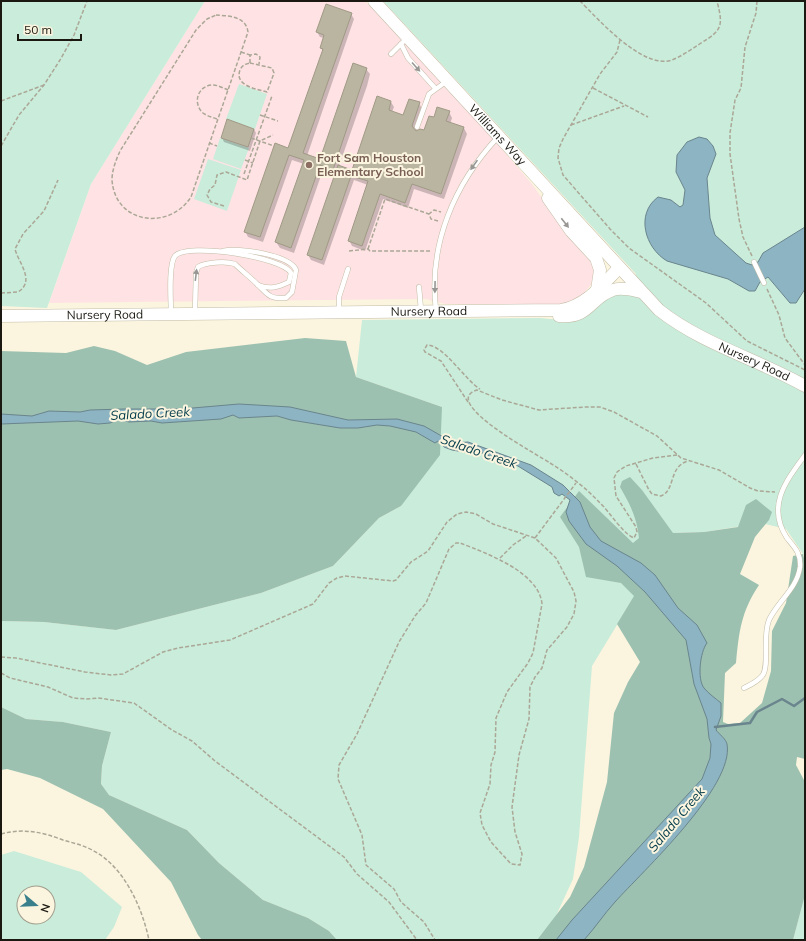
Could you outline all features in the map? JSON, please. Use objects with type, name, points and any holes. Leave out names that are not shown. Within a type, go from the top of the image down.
[{"type":"street","name":"Williams Way","points":[[374,1],[405,40],[448,80],[619,268]]},
{"type":"street","points":[[537,177],[560,216],[596,258],[600,270],[597,290]]},
{"type":"street","name":"Nursery Road","points":[[1,316],[542,312],[561,310],[576,306],[597,290],[619,268],[659,310],[680,326],[778,371],[805,386]]},
{"type":"street","points":[[542,312],[570,317],[584,311],[611,290],[624,289],[641,292]]},
{"type":"lane","points":[[392,54],[405,40]]},
{"type":"lane","points":[[405,40],[408,58],[435,88]]},
{"type":"lane","points":[[417,127],[426,100],[435,88],[448,80]]},
{"type":"lane","points":[[436,312],[435,298],[437,254],[450,208],[470,171],[499,136]]},
{"type":"lane","points":[[171,315],[172,264],[176,256],[188,251],[223,251],[237,249],[272,256],[291,263],[295,268],[296,274],[292,292],[288,297],[269,296],[231,263],[201,265],[196,272],[195,314]]},
{"type":"lane","points":[[223,251],[269,261],[284,266],[291,273],[289,282],[275,288],[258,285]]},
{"type":"lane","points":[[754,262],[764,283]]},
{"type":"lane","points":[[339,313],[339,297],[348,269]]},
{"type":"lane","points":[[419,287],[421,312]]},
{"type":"lane","points":[[744,688],[763,675],[766,663],[765,634],[769,620],[790,591],[800,568],[799,554],[787,538],[779,515],[780,492],[805,455]]},
{"type":"path","points":[[1,146],[20,115],[44,85],[74,35],[87,1]]},
{"type":"path","points":[[580,1],[620,40],[647,58],[662,61],[671,60],[709,38],[719,30],[721,21],[717,1]]},
{"type":"path","points":[[754,262],[743,237],[739,219],[730,154],[730,132],[735,100],[741,88],[745,47],[756,14],[757,1]]},
{"type":"path","points":[[216,15],[236,17],[241,20],[247,28],[247,37],[228,90],[187,203],[176,213],[160,219],[144,218],[131,213],[120,202],[112,181],[116,161],[196,30],[211,16],[216,15]]},
{"type":"path","points":[[620,40],[617,52],[600,74],[559,148],[560,167],[567,181],[610,229],[641,258],[706,303],[747,341],[805,370]]},
{"type":"path","points":[[242,52],[259,56],[259,64]]},
{"type":"path","points":[[250,55],[250,63]]},
{"type":"path","points":[[250,63],[271,68],[274,72],[267,92],[245,84],[241,81],[239,74],[241,68],[244,64],[250,63]]},
{"type":"path","points":[[1,101],[44,85]]},
{"type":"path","points":[[218,119],[206,115],[201,111],[197,102],[198,95],[203,88],[212,85],[228,90]]},
{"type":"path","points":[[593,88],[624,106],[648,117]]},
{"type":"path","points":[[244,174],[272,96]]},
{"type":"path","points":[[571,125],[624,106]]},
{"type":"path","points":[[260,115],[278,121]]},
{"type":"path","points":[[224,206],[211,202],[207,195],[210,189],[216,185],[217,175],[226,172],[247,180],[260,142],[273,134]]},
{"type":"path","points":[[251,138],[274,146]]},
{"type":"path","points":[[209,143],[217,146]]},
{"type":"path","points":[[244,160],[253,163]]},
{"type":"path","points":[[1,293],[18,292],[24,287],[24,272],[15,249],[23,234],[44,211],[58,180]]},
{"type":"path","points":[[368,249],[385,199],[429,214],[432,219],[438,221]]},
{"type":"path","points":[[429,214],[434,210],[441,212]]},
{"type":"path","points":[[349,251],[368,249],[370,251],[430,251]]},
{"type":"path","points":[[764,283],[779,315],[785,338],[805,365]]},
{"type":"path","points":[[677,455],[653,458],[626,466],[620,469],[614,478],[618,501],[636,527],[637,532],[634,538],[627,534],[600,502],[562,470],[500,433],[472,408],[447,368],[441,361],[425,352],[427,345],[440,351],[474,385],[502,400],[539,410],[585,406],[600,407],[614,412],[657,436],[677,455],[688,461],[719,470],[758,491],[780,492]]},
{"type":"path","points":[[469,403],[470,394],[474,391],[482,390]]},
{"type":"path","points":[[636,464],[642,472],[652,494],[661,496],[667,492],[675,470],[680,465],[688,461]]},
{"type":"path","points":[[535,538],[576,483]]},
{"type":"path","points":[[1,657],[16,658],[85,672],[112,675],[124,674],[164,652],[178,648],[230,640],[313,604],[329,583],[337,578],[344,576],[392,581],[396,580],[411,562],[428,551],[447,522],[457,514],[466,512],[476,514],[493,524],[535,538],[556,558],[574,592],[576,601],[571,619],[547,650],[542,668],[538,672],[530,687],[529,719],[519,755],[514,782],[513,820],[522,859],[520,866],[516,866],[506,860],[491,842],[482,825],[480,813],[490,784],[491,765],[495,752],[496,718],[507,692],[528,664],[533,653],[542,604],[541,596],[528,579],[500,559],[460,543],[456,543],[449,549],[431,592],[399,642],[338,770],[338,780],[362,835],[366,865],[394,889],[401,902],[424,922],[435,940]]},
{"type":"path","points":[[500,559],[513,545],[526,536]]},
{"type":"path","points":[[1,674],[10,678],[48,687],[73,698],[86,700],[98,698],[134,703],[141,707],[163,724],[192,741],[215,762],[344,856],[357,874],[389,902],[417,940]]},
{"type":"path","points":[[1,834],[24,831],[46,833],[93,850],[109,862],[134,896],[143,915],[149,940]]},
{"type":"shaded area","name":"Fort Sam Houston Elementary School","points":[[205,1],[365,1],[435,72],[532,184],[562,226],[589,257],[594,270],[591,285],[583,294],[564,305],[445,304],[426,299],[49,303],[91,184]]},
{"type":"green space","points":[[1,1],[205,1],[91,184],[47,308],[1,306]]},
{"type":"green space","points":[[383,1],[805,1],[805,562],[803,554],[786,529],[761,523],[704,532],[673,533],[592,666],[579,837],[573,879],[555,918],[537,940],[337,940],[329,931],[308,918],[263,900],[219,863],[187,830],[109,795],[101,785],[102,766],[111,732],[63,722],[26,719],[1,707],[1,621],[44,622],[116,630],[261,593],[333,566],[379,518],[401,506],[442,407],[356,377],[362,320],[540,318],[561,320],[618,293],[636,274]]},
{"type":"green space","points":[[239,84],[267,94],[255,129],[226,119]]},
{"type":"green space","points":[[220,138],[249,148],[241,169],[213,159]]},
{"type":"green space","points":[[208,159],[241,170],[227,211],[194,199]]},
{"type":"green space","points":[[305,338],[346,341],[356,377],[442,407],[440,455],[401,506],[379,518],[333,566],[261,593],[116,630],[44,622],[1,621],[1,351],[66,353],[94,346],[115,351],[147,365],[186,352]]},
{"type":"green space","points":[[630,477],[642,490],[673,533],[704,532],[738,527],[746,505],[756,499],[772,512],[769,520],[755,537],[740,574],[759,585],[748,604],[742,622],[736,663],[725,673],[723,722],[728,724],[740,723],[762,703],[771,671],[772,631],[786,603],[793,556],[803,554],[805,562],[805,759],[797,757],[796,765],[805,782],[805,895],[793,940],[537,940],[570,897],[584,867],[607,782],[614,713],[628,682],[640,662],[617,624],[634,596],[621,583],[586,577],[579,547],[560,517],[579,491],[633,543],[639,538],[637,524],[630,505],[620,487],[622,481]]},
{"type":"green space","points":[[1,707],[26,719],[63,722],[111,732],[102,766],[101,784],[109,795],[187,830],[219,863],[263,900],[308,918],[329,931],[337,940],[202,940],[171,882],[103,809],[40,778],[7,769],[1,770]]},
{"type":"green space","points":[[14,851],[81,872],[122,907],[114,927],[105,940],[1,940],[1,855]]},
{"type":"green space","points":[[805,895],[805,940],[793,940]]},
{"type":"water","points":[[699,137],[707,139],[713,146],[716,154],[707,178],[710,218],[715,235],[746,263],[752,265],[758,262],[763,253],[805,227],[805,289],[796,303],[790,303],[768,277],[760,282],[755,291],[749,291],[728,279],[667,261],[659,255],[648,240],[645,221],[647,212],[651,204],[658,197],[671,200],[680,207],[683,205],[685,190],[676,172],[677,155],[687,142]]},
{"type":"water","name":"Salado Creek","points":[[239,404],[290,407],[348,420],[397,419],[424,426],[454,443],[468,442],[531,465],[563,485],[580,502],[590,527],[601,541],[641,563],[655,575],[678,608],[697,625],[707,643],[700,666],[702,684],[708,692],[721,703],[721,716],[716,730],[724,738],[727,744],[726,762],[717,782],[702,805],[684,828],[615,902],[584,940],[556,940],[572,920],[702,779],[710,758],[711,744],[707,719],[694,684],[686,640],[645,592],[617,566],[586,544],[569,521],[566,512],[570,500],[562,494],[559,496],[554,493],[552,487],[513,463],[502,463],[484,453],[470,453],[452,450],[444,447],[438,441],[435,443],[416,432],[390,426],[377,425],[358,428],[340,428],[291,420],[277,416],[239,418],[233,415],[221,419],[162,423],[151,421],[129,422],[119,419],[110,423],[98,424],[78,421],[1,424],[1,414],[32,416],[49,411],[80,412],[90,410],[181,409]]},
{"type":"building","points":[[326,4],[352,13],[303,153],[320,159],[353,63],[367,68],[333,170],[320,165],[291,248],[275,242],[304,160],[289,155],[260,237],[244,232],[275,143],[288,148],[323,49],[320,48],[324,35],[316,32]]},
{"type":"building","points":[[377,96],[391,101],[389,110],[403,115],[409,99],[420,102],[412,126],[416,131],[420,129],[424,130],[429,116],[434,117],[437,107],[450,111],[446,121],[464,127],[441,194],[412,184],[405,203],[380,194],[362,246],[348,241],[368,181],[351,176],[322,260],[307,255],[338,165],[352,170]]},
{"type":"building","points":[[227,119],[254,129],[248,147],[221,138]]},
{"type":"waterway","points":[[715,727],[750,723],[757,712],[782,699],[794,706],[805,698]]},
{"type":"place","name":"Fort Sam Houston Elementary School","points":[[309,165]]}]
